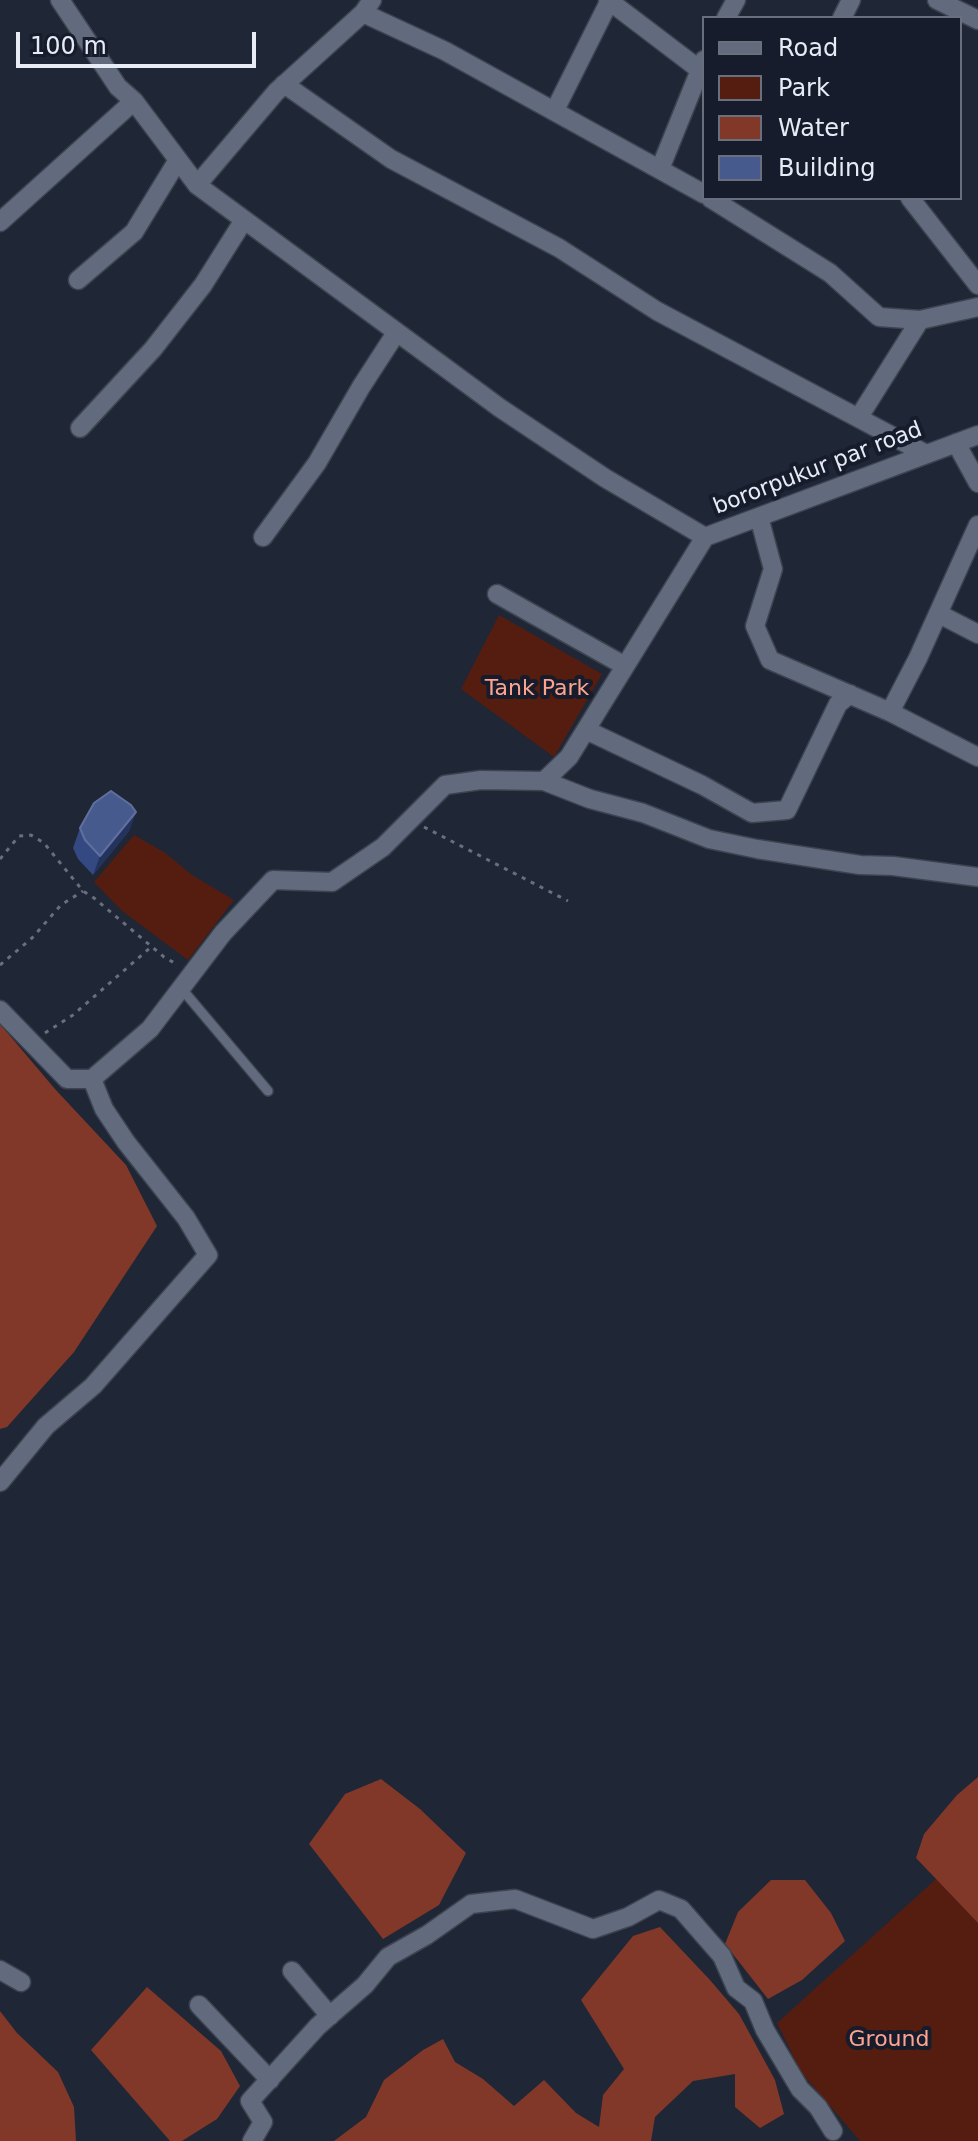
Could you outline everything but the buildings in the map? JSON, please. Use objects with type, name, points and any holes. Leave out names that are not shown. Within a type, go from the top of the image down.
[{"type":"street","points":[[60,0],[118,87],[134,101],[197,185],[500,408],[592,469],[705,537]]},
{"type":"street","points":[[555,110],[609,0],[702,68],[660,169]]},
{"type":"street","points":[[937,0],[962,16]]},
{"type":"street","points":[[197,185],[284,84],[367,6],[702,193]]},
{"type":"street","points":[[284,84],[391,159],[559,248],[657,311],[926,454]]},
{"type":"street","points":[[0,222],[134,101]]},
{"type":"street","points":[[78,280],[134,232],[178,160]]},
{"type":"street","points":[[713,200],[830,273],[879,317],[920,320],[978,307]]},
{"type":"street","points":[[912,200],[978,285]]},
{"type":"street","points":[[80,428],[153,349],[203,285],[244,220]]},
{"type":"street","points":[[859,417],[920,320]]},
{"type":"street","points":[[263,537],[317,463],[396,333]]},
{"type":"street","name":"bororpukur par road","points":[[544,781],[569,757],[705,537],[978,435]]},
{"type":"street","points":[[956,443],[978,483]]},
{"type":"street","points":[[759,517],[773,569],[755,626],[770,660],[890,712],[978,757]]},
{"type":"street","points":[[890,712],[939,614],[978,525]]},
{"type":"street","points":[[497,594],[625,666]]},
{"type":"street","points":[[939,614],[978,634]]},
{"type":"street","points":[[586,730],[702,785],[752,813],[787,810],[838,704],[850,694]]},
{"type":"street","points":[[0,1010],[67,1079],[92,1079],[150,1029],[223,933],[273,880],[332,882],[383,847],[445,785],[481,780],[544,781],[590,799],[643,813],[709,839],[757,849],[860,865],[978,877]]},
{"type":"street","points":[[0,1482],[46,1426],[93,1386],[208,1255],[186,1218],[104,1109],[92,1079]]},
{"type":"street","points":[[252,2141],[263,2122],[250,2101],[318,2026],[365,1985],[388,1957],[427,1935],[471,1904],[515,1899],[593,1929],[628,1917],[659,1900],[681,1909],[722,1956],[736,1988],[753,2001],[765,2030],[800,2089],[818,2107],[836,2138]]},
{"type":"street","points":[[0,1970],[21,1982]]},
{"type":"street","points":[[292,1971],[330,2016]]},
{"type":"street","points":[[199,2005],[270,2080]]},
{"type":"lane","points":[[181,988],[268,1091]]},
{"type":"path","points":[[410,820],[568,901]]},
{"type":"path","points":[[0,859],[19,836],[31,835],[44,843],[83,891],[164,957],[193,972]]},
{"type":"path","points":[[0,965],[32,938],[61,905],[83,891]]},
{"type":"path","points":[[32,1042],[73,1015],[152,946]]},
{"type":"green space","name":"Tank Park","points":[[499,615],[602,674],[554,757],[461,689]]},
{"type":"green space","points":[[134,835],[234,900],[188,960],[122,911],[94,882]]},
{"type":"green space","name":"Ground","points":[[936,1879],[978,1923],[978,2141],[860,2141],[801,2072],[777,2023]]},
{"type":"water","points":[[0,1024],[126,1165],[157,1226],[74,1352],[7,1427],[0,1429]]},
{"type":"water","points":[[978,1777],[978,1923],[916,1858],[924,1834],[957,1795]]},
{"type":"water","points":[[381,1779],[420,1809],[466,1853],[439,1905],[383,1939],[309,1844],[345,1794]]},
{"type":"water","points":[[771,1880],[805,1880],[831,1913],[845,1941],[802,1980],[768,1999],[725,1944],[738,1912]]},
{"type":"water","points":[[660,1927],[739,2014],[775,2080],[784,2114],[760,2128],[735,2107],[735,2074],[693,2081],[655,2117],[651,2141],[334,2141],[366,2117],[384,2080],[443,2039],[455,2062],[483,2079],[514,2106],[544,2080],[576,2113],[599,2127],[603,2095],[624,2069],[581,2000],[633,1936]]},
{"type":"water","points":[[147,1987],[221,2051],[240,2086],[217,2119],[182,2141],[170,2141],[91,2050]]},
{"type":"water","points":[[0,2011],[17,2033],[58,2072],[74,2107],[76,2141],[0,2141]]}]
